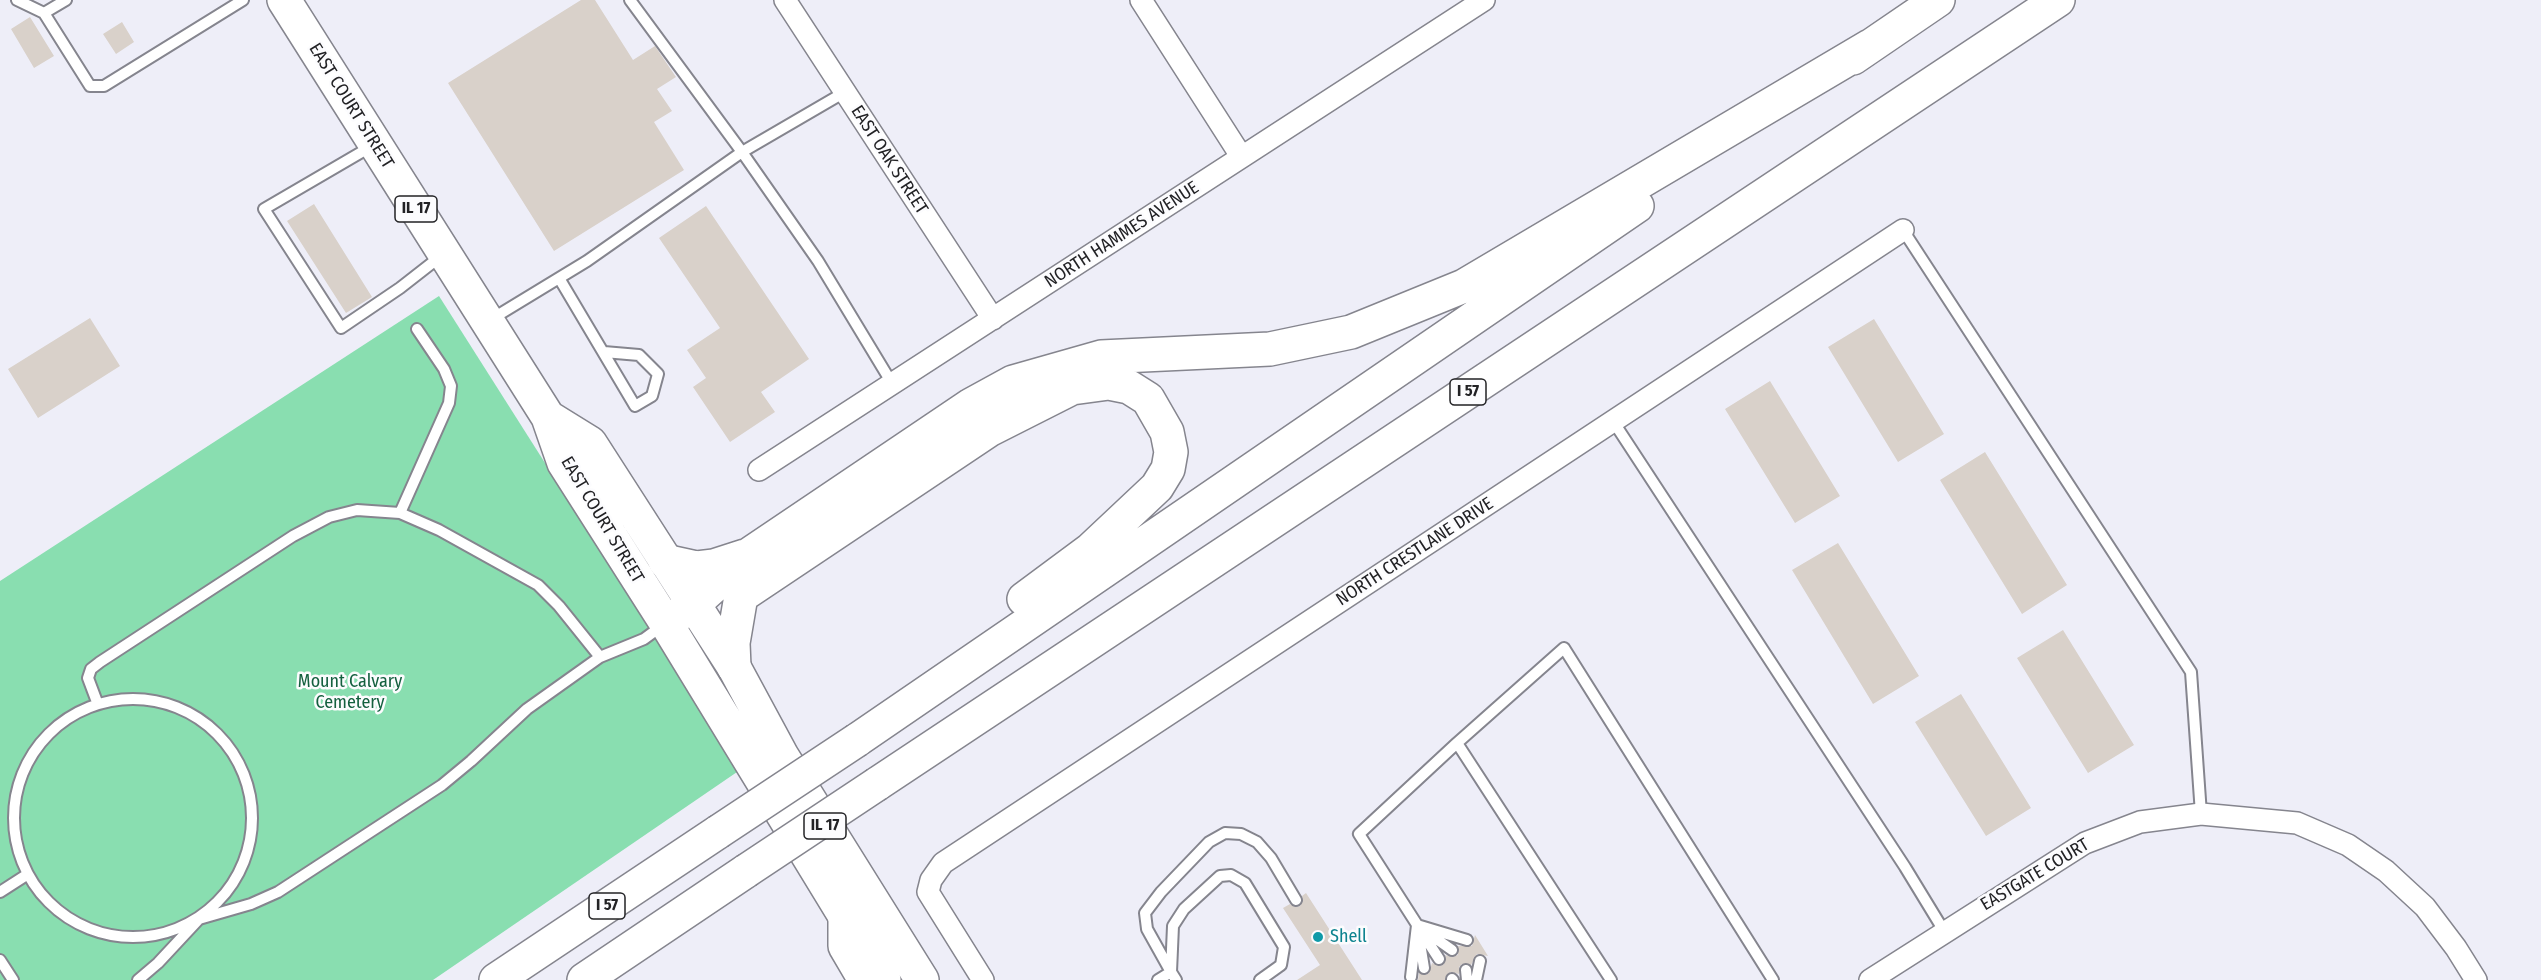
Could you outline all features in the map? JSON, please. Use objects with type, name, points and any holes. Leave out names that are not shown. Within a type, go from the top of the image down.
[{"type":"main road","name":"EAST COURT STREET","points":[[284,0],[548,417],[564,463],[666,623],[884,980]]},
{"type":"main road","points":[[850,735],[1938,0]]},
{"type":"main road","name":"I 57","points":[[584,980],[2058,0]]},
{"type":"main road","points":[[666,623],[694,604],[747,556],[971,405],[1013,382],[1101,357],[1270,349],[1352,332],[1464,286],[1870,46]]},
{"type":"main road","points":[[694,604],[741,596],[989,430],[1072,388],[1109,383],[1129,387],[1148,399],[1167,432],[1171,452],[1168,469],[1157,487],[1090,550],[850,735]]},
{"type":"main road","name":"IL 17","points":[[548,417],[590,443],[734,667],[782,756],[922,980]]},
{"type":"main road","points":[[665,561],[697,568],[714,566],[747,556]]},
{"type":"main road","points":[[734,667],[733,643],[741,596]]},
{"type":"main road","name":"I 57","points":[[496,980],[749,812],[850,735]]},
{"type":"main road","points":[[845,915],[845,946],[865,980]]},
{"type":"main road","points":[[593,980],[663,928]]},
{"type":"street","name":"EAST OAK STREET","points":[[785,0],[993,320]]},
{"type":"street","points":[[1141,0],[1241,156]]},
{"type":"street","name":"NORTH HAMMES AVENUE","points":[[759,470],[1484,0]]},
{"type":"street","name":"NORTH CRESTLANE DRIVE","points":[[984,980],[928,892],[931,880],[943,863],[1903,230]]},
{"type":"street","name":"EASTGATE COURT","points":[[1870,980],[2085,843],[2140,822],[2201,814],[2297,823],[2348,845],[2386,871],[2425,907],[2456,948],[2476,980]]},
{"type":"lane","points":[[17,0],[44,13],[90,86],[104,86],[243,0]]},
{"type":"lane","points":[[44,13],[66,0]]},
{"type":"lane","points":[[630,0],[742,152],[818,261],[893,385]]},
{"type":"lane","points":[[488,321],[559,278],[742,152],[845,92]]},
{"type":"lane","points":[[375,144],[264,208],[341,328],[400,288],[444,253]]},
{"type":"lane","points":[[1903,230],[2191,672],[2201,814]]},
{"type":"lane","points":[[559,278],[635,406],[651,396],[658,374],[639,355],[604,352]]},
{"type":"lane","points":[[400,513],[449,403],[451,386],[444,369],[417,329]]},
{"type":"lane","points":[[1613,421],[1905,867],[1944,931]]},
{"type":"lane","points":[[97,702],[88,678],[91,669],[293,536],[329,517],[357,510],[400,513],[439,530],[538,585],[559,606],[600,657]]},
{"type":"lane","points":[[138,980],[158,963],[199,919],[227,893],[246,860],[253,822],[248,784],[232,750],[206,722],[172,704],[135,697],[97,702],[63,719],[34,749],[16,786],[13,827],[23,867],[46,902],[80,926],[120,938],[161,935],[199,919],[251,904],[278,892],[442,785],[527,709],[600,657],[644,639],[666,623]]},
{"type":"lane","points":[[1439,959],[1359,834],[1564,648],[1773,980]]},
{"type":"lane","points":[[1457,743],[1611,980]]},
{"type":"lane","points":[[1173,976],[1147,929],[1144,913],[1209,842],[1225,833],[1241,834],[1257,842],[1271,858],[1296,900]]},
{"type":"lane","points":[[0,892],[28,874]]},
{"type":"lane","points":[[1173,976],[1173,926],[1184,909],[1220,876],[1231,875],[1245,883],[1284,947],[1281,965],[1260,980]]},
{"type":"lane","points":[[1418,925],[1467,940]]},
{"type":"lane","points":[[1418,925],[1452,950]]},
{"type":"lane","points":[[1418,925],[1424,968]]},
{"type":"lane","points":[[1411,976],[1418,925]]},
{"type":"lane","points":[[0,960],[13,980]]},
{"type":"lane","points":[[1476,980],[1480,961]]},
{"type":"lane","points":[[1158,980],[1173,976]]},
{"type":"green space","name":"Mount Calvary Cemetery","points":[[439,296],[740,770],[433,980],[0,980],[0,581]]},
{"type":"building","points":[[581,0],[595,0],[633,60],[655,46],[676,77],[657,89],[672,111],[654,122],[684,170],[554,251],[448,83]]},
{"type":"building","points":[[30,17],[54,56],[34,68],[11,29]]},
{"type":"building","points":[[122,22],[134,42],[116,54],[103,34]]},
{"type":"building","points":[[314,204],[372,297],[346,313],[287,221]]},
{"type":"building","points":[[706,206],[809,359],[761,392],[775,412],[730,442],[693,387],[706,378],[687,350],[720,328],[659,238]]},
{"type":"building","points":[[90,318],[120,366],[38,418],[8,369]]},
{"type":"building","points":[[1874,319],[1944,434],[1898,462],[1828,347]]},
{"type":"building","points":[[1770,381],[1840,496],[1795,523],[1725,409]]},
{"type":"building","points":[[1985,452],[2067,585],[2022,614],[1940,480]]},
{"type":"building","points":[[1838,543],[1919,676],[1873,704],[1792,570]]},
{"type":"building","points":[[2063,630],[2134,745],[2088,773],[2017,658]]},
{"type":"building","points":[[1961,694],[2031,808],[1986,836],[1915,722]]},
{"type":"building","name":"Shell","points":[[1306,893],[1362,980],[1297,980],[1320,965],[1283,908],[1290,904],[1300,906],[1302,896]]},
{"type":"building","name":"Shell","points":[[1475,935],[1488,956],[1477,954],[1471,965],[1462,964],[1459,967],[1459,974],[1450,972],[1445,980],[1418,980],[1419,973],[1425,975],[1429,973],[1432,963],[1443,965],[1445,955],[1452,957],[1458,955],[1458,946],[1472,946]]},
{"type":"place","name":"Shell","points":[[1318,937]]}]
